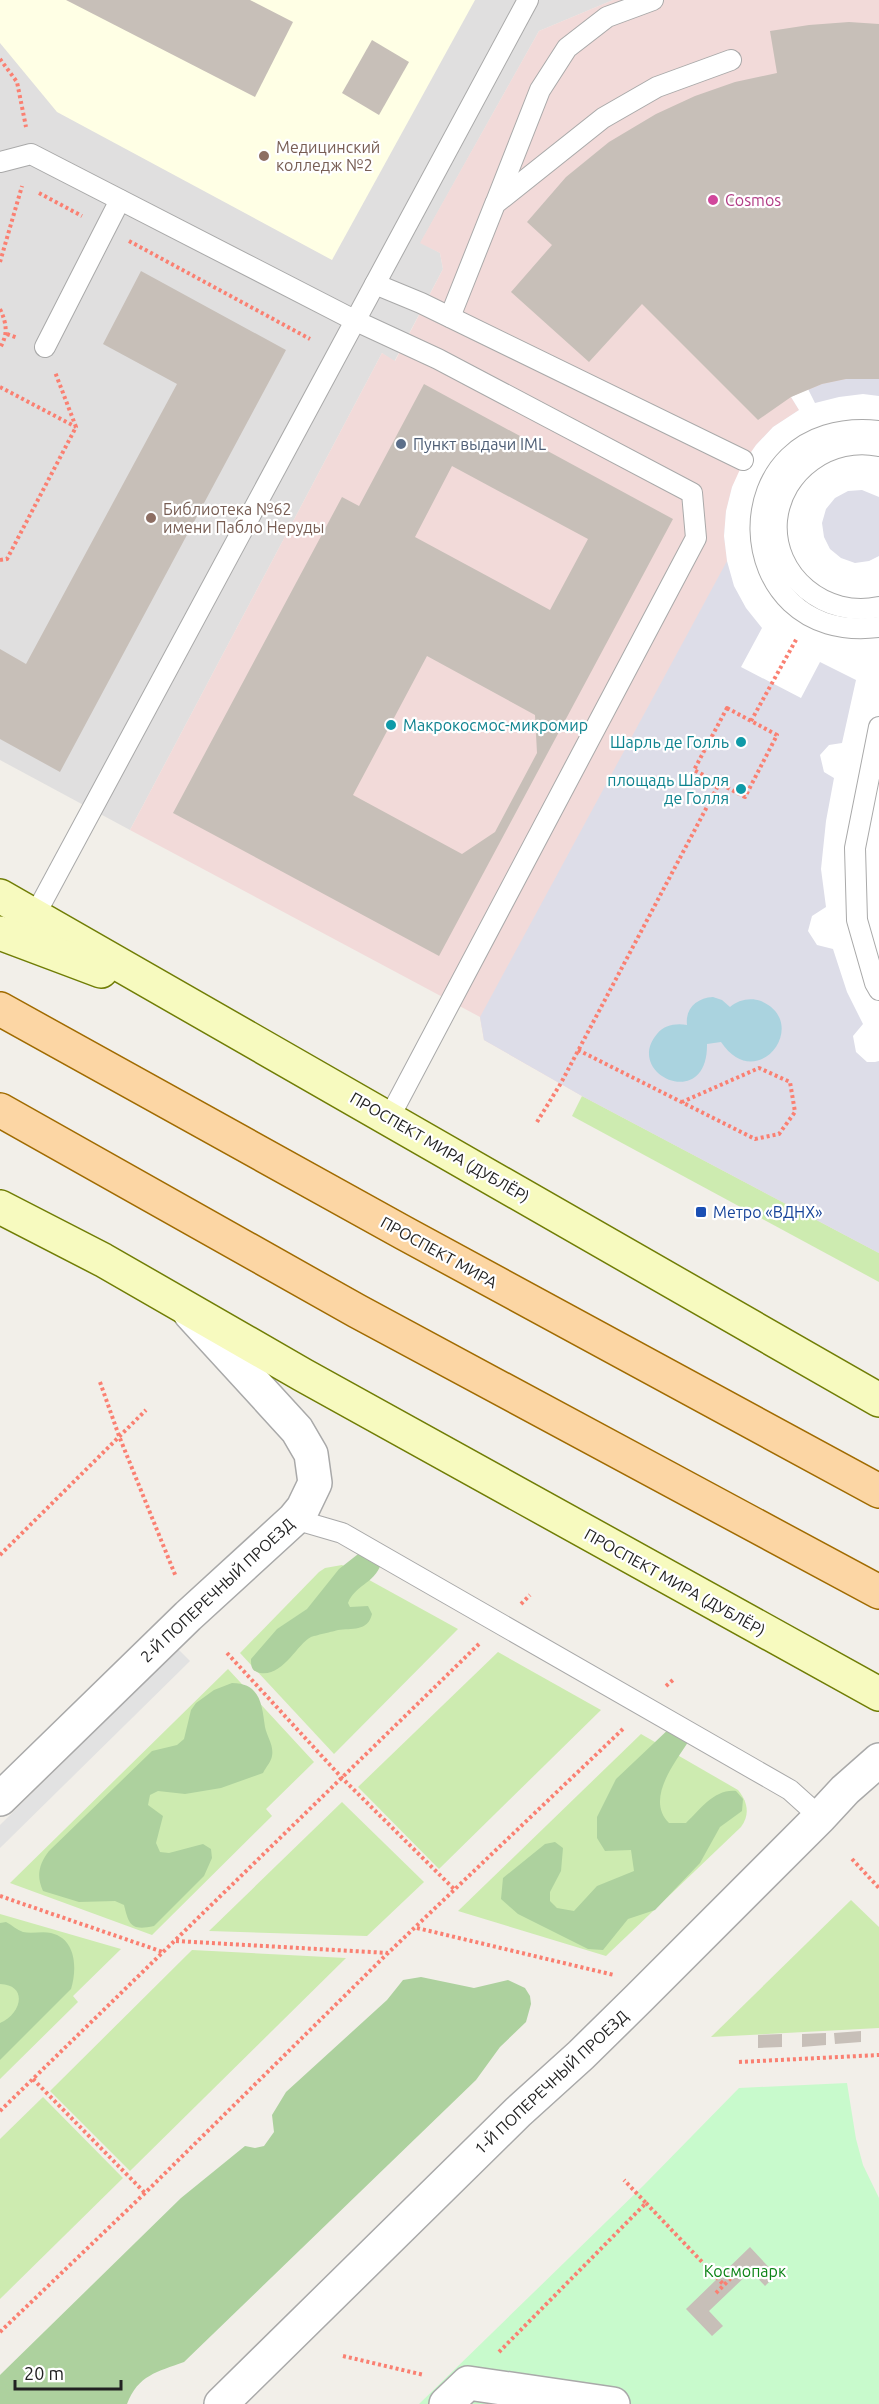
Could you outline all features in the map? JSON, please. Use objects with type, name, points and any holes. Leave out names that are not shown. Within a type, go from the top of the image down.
[{"type":"main road","name":"ПРОСПЕКТ МИРА (ДУБЛЁР)","points":[[0,896],[879,1400]]},
{"type":"main road","points":[[0,933],[193,1005]]},
{"type":"main road","name":"ПРОСПЕКТ МИРА","points":[[0,1009],[404,1233],[879,1491]]},
{"type":"main road","points":[[0,1110],[357,1311],[879,1592]]},
{"type":"main road","points":[[0,1185],[103,1260]]},
{"type":"main road","name":"ПРОСПЕКТ МИРА (ДУБЛЁР)","points":[[0,1207],[103,1260],[324,1387],[879,1695]]},
{"type":"street","name":"2-Й ПОПЕРЕЧНЫЙ ПРОЕЗД","points":[[0,1799],[188,1616],[294,1519],[303,1508],[315,1483],[311,1454],[297,1430],[183,1305]]},
{"type":"street","name":"1-Й ПОПЕРЕЧНЫЙ ПРОЕЗД","points":[[221,2404],[518,2112],[606,2031],[845,1790],[879,1760]]},
{"type":"street","points":[[457,2393],[613,2404]]},
{"type":"lane","points":[[35,915],[528,0]]},
{"type":"lane","points":[[450,317],[540,90],[567,48],[607,17],[652,0]]},
{"type":"lane","points":[[495,204],[603,118],[657,87],[731,60]]},
{"type":"lane","points":[[0,162],[31,154],[356,321],[438,359],[692,493],[696,538],[389,1118]]},
{"type":"lane","points":[[45,347],[120,200]]},
{"type":"lane","points":[[375,284],[450,317],[743,460]]},
{"type":"lane","points":[[879,430],[856,428],[832,432],[809,441],[796,451],[775,475],[764,497],[760,520],[760,544],[767,567],[778,588],[795,606],[837,627],[861,629],[879,627]]},
{"type":"lane","points":[[879,446],[849,444],[815,457],[795,477],[782,501],[777,520],[778,538],[783,556],[803,587],[835,606],[852,609],[879,607]]},
{"type":"lane","points":[[879,728],[855,848],[857,920],[879,990]]},
{"type":"lane","points":[[294,1519],[342,1533],[790,1790],[820,1817]]},
{"type":"path","points":[[22,184],[310,339]]},
{"type":"path","points":[[0,309],[6,321],[6,334],[0,348]]},
{"type":"path","points":[[0,557],[7,559],[76,427],[45,347],[6,334]]},
{"type":"path","points":[[0,387],[76,427]]},
{"type":"path","points":[[751,721],[819,598]]},
{"type":"path","points":[[727,708],[777,735],[744,797],[719,784],[694,770],[727,708]]},
{"type":"path","points":[[537,1122],[578,1050],[719,784]]},
{"type":"path","points":[[578,1050],[755,1139],[779,1134],[795,1112],[790,1082],[759,1068],[682,1102]]},
{"type":"path","points":[[100,1382],[119,1436],[176,1577]]},
{"type":"path","points":[[0,1555],[146,1410]]},
{"type":"path","points":[[0,2111],[530,1595]]},
{"type":"path","points":[[227,1653],[342,1778],[455,1890]]},
{"type":"path","points":[[0,2332],[145,2193],[388,1953],[632,1721]]},
{"type":"path","points":[[852,1859],[879,1888]]},
{"type":"path","points":[[0,1896],[163,1952]]},
{"type":"path","points":[[416,1928],[617,1976]]},
{"type":"path","points":[[175,1941],[388,1953]]},
{"type":"path","points":[[739,2062],[879,2055]]},
{"type":"path","points":[[33,2079],[145,2193]]},
{"type":"path","points":[[624,2180],[724,2285]]},
{"type":"path","points":[[457,2393],[646,2203]]},
{"type":"path","points":[[716,2293],[732,2277]]},
{"type":"path","points":[[343,2356],[425,2376]]},
{"type":"shaded area","points":[[0,0],[613,0],[539,31],[421,242],[440,253],[443,269],[394,362],[382,353],[130,830],[0,760]]},
{"type":"shaded area","name":"Медицинский колледж №2","points":[[0,0],[475,0],[332,260],[57,112],[0,43]]},
{"type":"shaded area","points":[[613,0],[879,0],[879,1253],[582,1096],[484,1040],[480,1017],[130,830],[382,353],[395,361],[443,269],[440,253],[420,243],[539,31]]},
{"type":"shaded area","name":"площадь Шарля де Голля","points":[[846,379],[879,379],[879,1253],[582,1096],[484,1040],[480,1017],[727,561],[724,536],[726,511],[732,487],[756,445],[773,427],[799,410],[791,397],[822,384]]},
{"type":"shaded area","points":[[178,1649],[190,1661],[0,1848],[0,1825]]},
{"type":"green space","points":[[582,1096],[879,1253],[879,1282],[572,1116]]},
{"type":"green space","points":[[362,1551],[381,1564],[374,1576],[355,1592],[348,1603],[350,1607],[368,1606],[372,1614],[367,1624],[358,1628],[311,1637],[276,1670],[260,1673],[253,1670],[251,1659],[277,1629],[307,1609],[339,1569]]},
{"type":"green space","points":[[342,1565],[458,1629],[334,1754],[240,1653],[319,1572],[325,1568]]},
{"type":"green space","points":[[498,1652],[601,1710],[439,1869],[358,1787]]},
{"type":"green space","points":[[228,1669],[314,1762],[266,1809],[272,1816],[152,1935],[10,1883]]},
{"type":"green space","points":[[232,1683],[249,1687],[261,1704],[272,1752],[271,1760],[263,1773],[221,1788],[185,1794],[158,1791],[150,1795],[148,1805],[163,1816],[156,1843],[160,1852],[169,1853],[203,1844],[211,1849],[212,1858],[204,1876],[154,1926],[140,1928],[132,1925],[124,1905],[115,1901],[79,1902],[43,1891],[40,1870],[49,1851],[152,1751],[177,1745],[184,1739],[191,1710],[196,1703],[214,1690]]},
{"type":"green space","points":[[673,1725],[688,1742],[670,1771],[661,1792],[662,1813],[669,1823],[686,1823],[708,1801],[728,1791],[736,1791],[743,1799],[742,1811],[720,1827],[700,1863],[655,1910],[628,1919],[603,1950],[588,1949],[518,1914],[501,1899],[503,1878],[545,1844],[555,1842],[563,1848],[561,1871],[550,1892],[550,1901],[557,1908],[574,1911],[597,1886],[634,1871],[631,1850],[605,1851],[597,1838],[597,1817],[616,1779]]},
{"type":"green space","points":[[641,1734],[738,1790],[747,1808],[746,1818],[741,1827],[606,1956],[458,1911]]},
{"type":"green space","points":[[342,1802],[424,1882],[367,1936],[209,1931]]},
{"type":"green space","points":[[851,1900],[879,1927],[879,2028],[711,2037]]},
{"type":"green space","points":[[0,1914],[121,1949],[73,1996],[78,2002],[0,2079]]},
{"type":"green space","points":[[6,1922],[23,1932],[48,1932],[60,1936],[70,1948],[74,1973],[71,1989],[0,2060],[0,2023],[13,2014],[19,2001],[15,1989],[0,1984],[0,1923]]},
{"type":"green space","points":[[192,1950],[346,1958],[130,2171],[50,2091]]},
{"type":"green space","points":[[421,1977],[474,1988],[508,1980],[525,1988],[530,1996],[531,2004],[526,2022],[500,2047],[476,2080],[184,2362],[157,2372],[143,2381],[127,2404],[0,2404],[0,2375],[181,2198],[245,2146],[255,2148],[264,2146],[274,2132],[272,2115],[286,2092],[387,2000],[403,1980]]},
{"type":"green space","name":"Космопарк","points":[[847,2083],[856,2139],[863,2165],[879,2198],[879,2404],[419,2404],[644,2185],[739,2088]]},
{"type":"green space","points":[[43,2097],[123,2178],[0,2299],[0,2139]]},
{"type":"water","points":[[713,997],[722,1000],[730,1007],[744,1000],[753,999],[761,1001],[775,1011],[781,1024],[780,1038],[774,1050],[763,1059],[750,1061],[735,1057],[721,1042],[707,1044],[704,1065],[695,1077],[683,1082],[670,1080],[658,1073],[651,1062],[649,1049],[657,1034],[670,1025],[687,1025],[688,1014],[693,1005],[702,999]]},
{"type":"pier","points":[[808,389],[815,403],[863,394],[879,396],[879,497],[862,490],[848,491],[835,498],[826,509],[822,523],[824,537],[830,549],[841,558],[855,563],[869,561],[879,556],[879,1061],[875,1062],[867,1062],[856,1052],[853,1036],[863,1024],[847,992],[833,949],[817,945],[808,931],[812,916],[826,907],[821,869],[826,821],[834,778],[824,772],[820,755],[829,745],[842,743],[856,680],[820,662],[801,698],[741,667],[762,628],[746,608],[734,586],[727,561],[724,536],[726,511],[732,487],[742,465],[773,427],[799,410],[791,397]]},
{"type":"building","points":[[66,0],[250,0],[293,22],[255,97]]},
{"type":"building","name":"Cosmos","points":[[849,22],[879,24],[879,379],[846,379],[822,384],[791,397],[758,420],[642,304],[589,362],[511,292],[552,245],[527,222],[566,177],[609,142],[656,114],[695,96],[735,82],[777,73],[770,31]]},
{"type":"building","points":[[372,40],[409,62],[379,115],[342,93]]},
{"type":"building","points":[[141,271],[286,350],[60,772],[0,739],[0,649],[26,664],[177,384],[103,344]]},
{"type":"building","points":[[424,384],[673,519],[439,956],[173,813],[342,497],[359,506]],"holes":[[[452,466],[588,539],[550,610],[415,537]],[[427,656],[535,715],[537,753],[495,832],[462,854],[353,795]]]},
{"type":"building","points":[[861,2031],[861,2042],[835,2044],[834,2033]]},
{"type":"building","points":[[826,2033],[826,2045],[802,2047],[802,2034]]},
{"type":"building","points":[[782,2034],[782,2047],[758,2048],[758,2035]]},
{"type":"building","points":[[750,2247],[776,2275],[765,2286],[751,2271],[709,2311],[723,2326],[712,2336],[686,2309]]},
{"type":"place","name":"Медицинский колледж №2","points":[[264,156]]},
{"type":"place","name":"Cosmos","points":[[713,200]]},
{"type":"place","name":"Пункт выдачи IML","points":[[401,444]]},
{"type":"place","name":"Библиотека №62 имени Пабло Неруды","points":[[151,518]]},
{"type":"place","name":"Макрокосмос-микромир","points":[[391,725]]},
{"type":"place","name":"Шарль де Голль","points":[[741,742]]},
{"type":"place","name":"площадь Шарля де Голля","points":[[741,789]]},
{"type":"place","name":"Метро «ВДНХ»","points":[[701,1212]]}]
